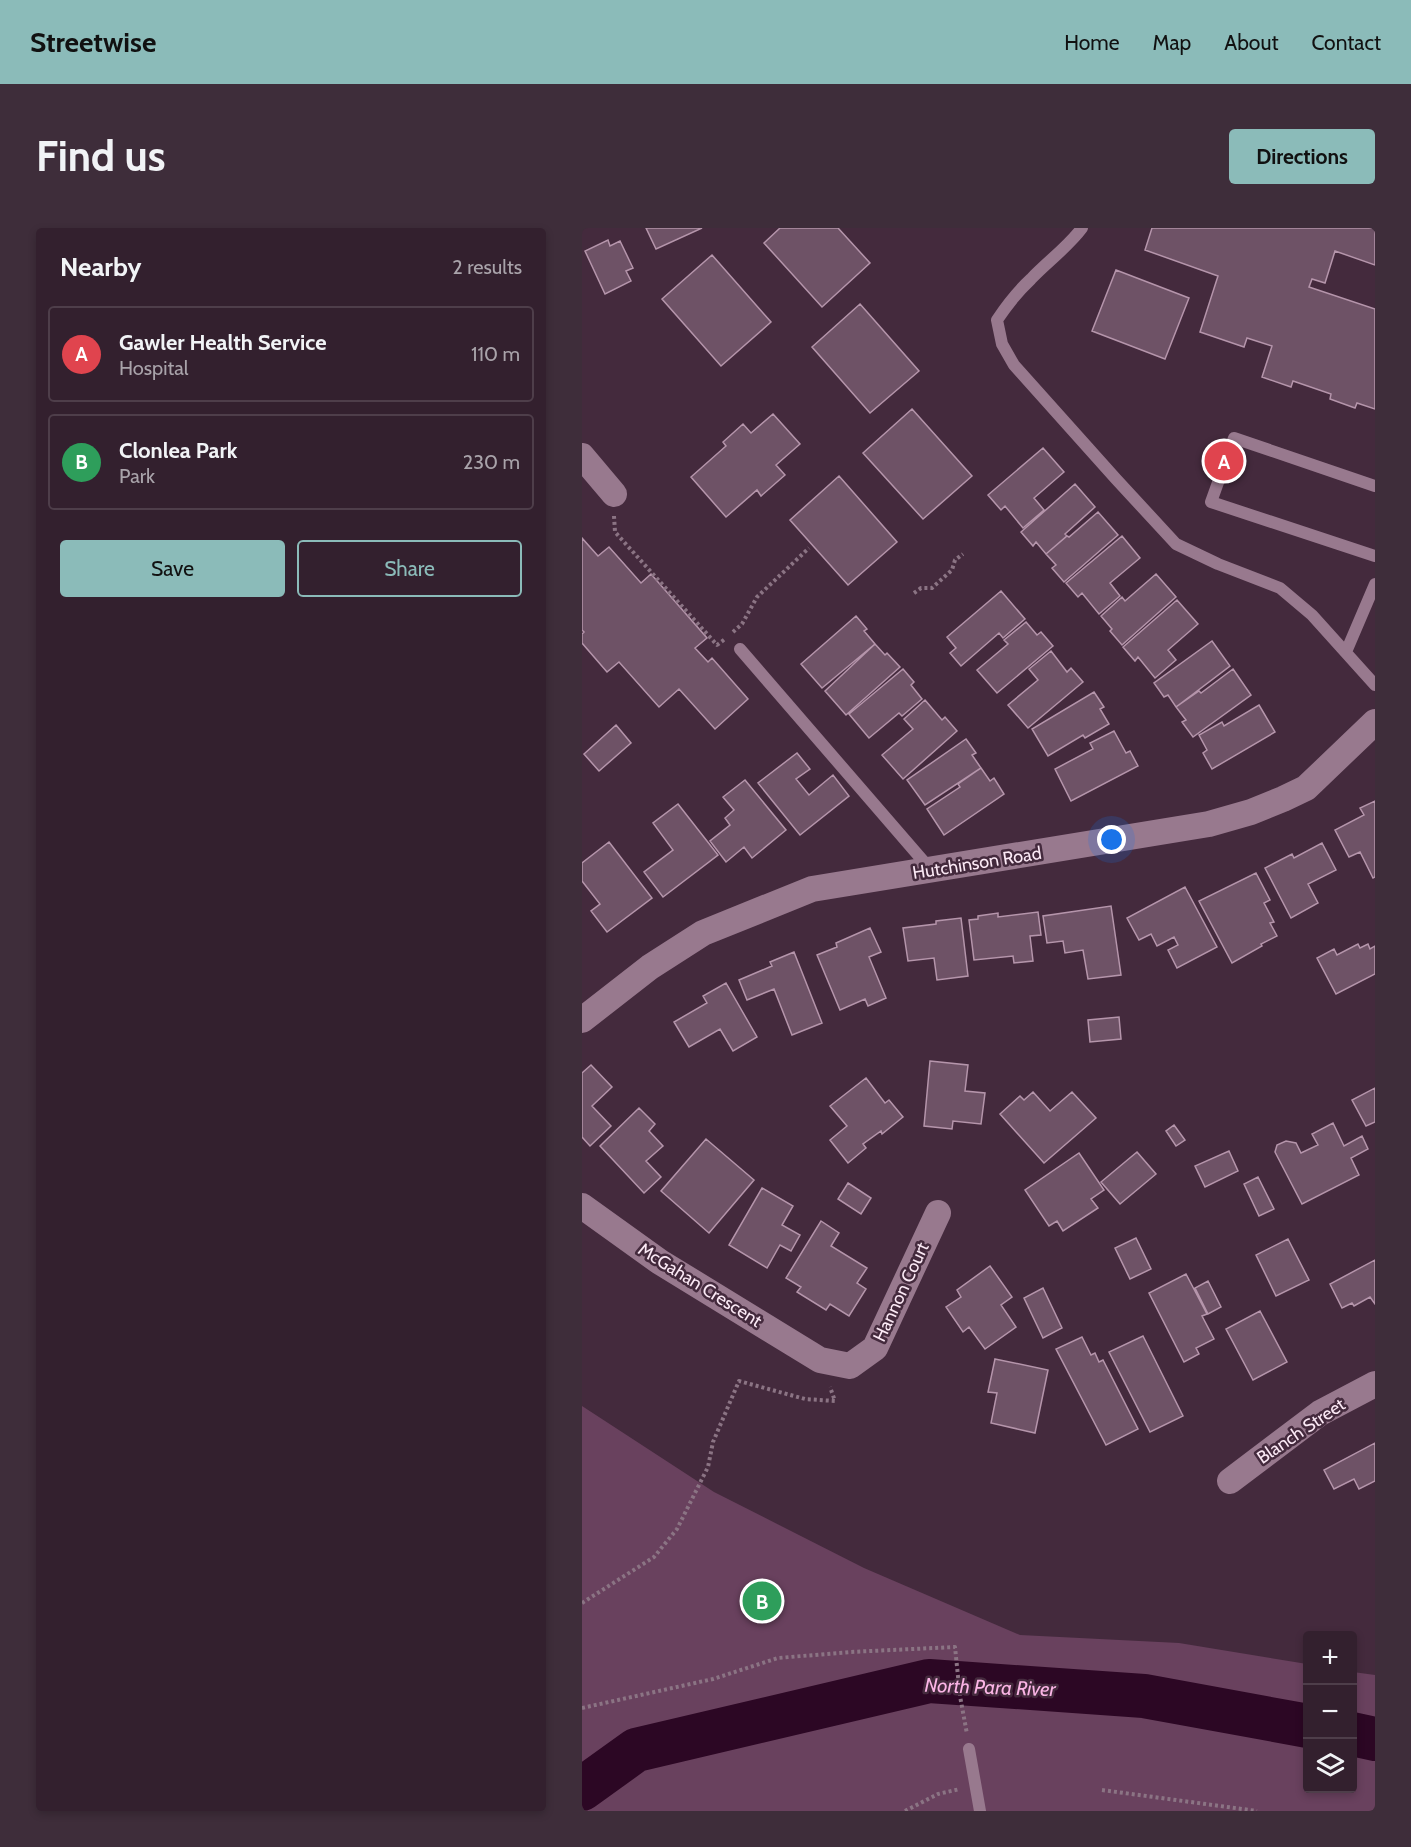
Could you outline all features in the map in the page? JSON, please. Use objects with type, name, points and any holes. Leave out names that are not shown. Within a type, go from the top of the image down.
[{"type":"street","points":[[582,456],[614,494]]},
{"type":"street","name":"Hutchinson Road","points":[[582,1020],[650,967],[703,933],[812,889],[1209,824],[1251,812],[1306,789],[1375,722]]},
{"type":"street","name":"McGahan Crescent","points":[[582,1206],[660,1262],[820,1360]]},
{"type":"street","name":"Hannon Court","points":[[820,1360],[850,1366],[875,1348],[938,1213]]},
{"type":"street","name":"Blanch Street","points":[[1230,1481],[1320,1413],[1375,1384]]},
{"type":"lane","points":[[1082,228],[1023,287],[997,320],[1002,344],[1014,365],[1176,544],[1218,564],[1280,588],[1312,615],[1375,685]]},
{"type":"lane","points":[[1375,486],[1234,438],[1211,502],[1375,556]]},
{"type":"lane","points":[[1346,652],[1375,584]]},
{"type":"lane","points":[[740,649],[931,870]]},
{"type":"lane","points":[[969,1749],[980,1811]]},
{"type":"path","points":[[614,494],[615,532],[717,645],[742,624],[758,597],[809,548]]},
{"type":"path","points":[[914,593],[921,588],[932,588],[952,570],[955,561],[963,554]]},
{"type":"path","points":[[582,1603],[654,1557],[677,1529],[708,1467],[713,1442],[739,1381],[805,1399],[835,1401],[820,1360]]},
{"type":"path","points":[[582,1708],[713,1679],[778,1658],[955,1647],[969,1749]]},
{"type":"path","points":[[905,1811],[938,1794],[975,1786]]},
{"type":"path","points":[[1102,1790],[1257,1811]]},
{"type":"shaded area","points":[[582,1406],[714,1492],[864,1568],[1020,1635],[1179,1643],[1303,1663],[1303,1793],[1357,1793],[1357,1673],[1375,1675],[1375,1811],[582,1811]]},
{"type":"building","points":[[646,228],[702,228],[656,249]]},
{"type":"building","points":[[780,228],[838,228],[870,263],[822,307],[764,243]]},
{"type":"building","points":[[1152,228],[1375,228],[1375,265],[1335,251],[1325,283],[1312,279],[1309,287],[1375,309],[1375,409],[1357,403],[1355,408],[1330,399],[1331,394],[1293,381],[1291,387],[1262,377],[1272,346],[1247,338],[1244,347],[1200,332],[1218,276],[1145,250]]},
{"type":"building","points":[[608,240],[610,246],[620,241],[633,268],[626,271],[631,281],[605,294],[585,251]]},
{"type":"building","points":[[712,255],[771,322],[721,366],[662,299]]},
{"type":"building","points":[[1116,270],[1189,298],[1165,359],[1092,331]]},
{"type":"building","points":[[860,304],[919,371],[870,413],[812,347]]},
{"type":"building","points":[[912,409],[972,476],[923,519],[863,453]]},
{"type":"building","points":[[773,414],[800,444],[776,465],[785,475],[761,496],[757,490],[726,517],[691,477],[726,446],[723,442],[743,424],[751,433]]},
{"type":"building","points":[[1043,448],[1064,472],[1034,498],[1044,510],[1023,528],[1005,506],[1001,510],[988,495]]},
{"type":"building","points":[[839,476],[897,542],[848,585],[790,520]]},
{"type":"building","points":[[1075,484],[1095,507],[1046,554],[1036,542],[1033,546],[1021,532]]},
{"type":"building","points":[[1098,512],[1118,535],[1064,582],[1052,568],[1056,565],[1046,554]]},
{"type":"building","points":[[1122,536],[1140,558],[1110,583],[1120,596],[1099,614],[1082,593],[1078,597],[1066,583]]},
{"type":"building","points":[[582,538],[598,556],[609,547],[641,583],[651,574],[707,638],[695,648],[708,662],[712,658],[748,699],[715,729],[679,689],[659,707],[619,662],[607,672],[582,643],[584,632],[582,630]]},
{"type":"building","points":[[1156,574],[1176,597],[1122,645],[1101,616],[1122,597],[1125,601]]},
{"type":"building","points":[[1001,591],[1025,619],[1003,638],[999,633],[961,666],[950,653],[956,648],[947,637]]},
{"type":"building","points":[[1177,600],[1198,624],[1168,650],[1176,660],[1155,678],[1138,657],[1135,661],[1123,647]]},
{"type":"building","points":[[856,616],[867,629],[864,631],[875,644],[822,688],[801,664]]},
{"type":"building","points":[[1026,622],[1037,635],[1041,632],[1053,646],[997,693],[977,670],[1008,644],[1004,640]]},
{"type":"building","points":[[1212,641],[1230,666],[1176,707],[1168,695],[1164,697],[1154,683]]},
{"type":"building","points":[[875,644],[900,667],[846,715],[825,691]]},
{"type":"building","points":[[1051,651],[1067,672],[1071,668],[1083,682],[1028,728],[1008,705],[1038,680],[1029,669]]},
{"type":"building","points":[[903,669],[914,682],[911,685],[922,699],[902,716],[899,713],[869,738],[849,714]]},
{"type":"building","points":[[1233,669],[1251,695],[1193,737],[1182,722],[1186,720],[1176,707],[1199,691],[1201,693]]},
{"type":"building","points":[[1094,692],[1104,707],[1100,709],[1109,724],[1085,738],[1083,735],[1048,756],[1032,729]]},
{"type":"building","points":[[925,700],[942,720],[945,717],[957,731],[903,779],[882,755],[913,729],[904,719]]},
{"type":"building","points":[[1259,705],[1275,732],[1212,769],[1203,753],[1207,750],[1199,735],[1222,722],[1224,726]]},
{"type":"building","points":[[616,725],[631,743],[599,771],[584,754]]},
{"type":"building","points":[[1114,731],[1126,753],[1130,751],[1138,766],[1071,801],[1055,769],[1093,749],[1090,743]]},
{"type":"building","points":[[966,739],[976,753],[972,755],[981,768],[925,805],[907,780]]},
{"type":"building","points":[[797,753],[810,769],[796,779],[809,795],[833,775],[849,796],[800,835],[758,783]]},
{"type":"building","points":[[981,768],[990,781],[994,778],[1004,794],[944,835],[927,809],[960,787],[958,784]]},
{"type":"building","points":[[745,780],[786,830],[752,858],[744,847],[726,862],[710,841],[730,825],[725,818],[734,810],[723,797]]},
{"type":"building","points":[[1375,801],[1375,877],[1373,878],[1360,852],[1349,857],[1335,830],[1364,815],[1360,808]]},
{"type":"building","points":[[678,804],[718,855],[663,897],[644,872],[673,850],[653,823]]},
{"type":"building","points":[[609,842],[652,898],[607,932],[591,911],[600,904],[582,881],[582,863]]},
{"type":"building","points":[[1322,843],[1336,870],[1308,884],[1318,903],[1291,918],[1265,868],[1292,854],[1294,858]]},
{"type":"building","points":[[1256,873],[1270,900],[1264,903],[1274,922],[1270,923],[1277,936],[1232,963],[1199,901]]},
{"type":"building","points":[[1185,887],[1217,947],[1177,968],[1168,950],[1178,945],[1174,937],[1157,946],[1151,934],[1139,940],[1127,918]]},
{"type":"building","points":[[1111,906],[1121,975],[1088,979],[1083,950],[1065,953],[1063,941],[1047,943],[1043,916]]},
{"type":"building","points":[[1038,912],[1041,935],[1030,936],[1033,961],[1014,963],[1013,956],[974,960],[969,920],[998,913],[998,917]]},
{"type":"building","points":[[961,918],[968,976],[937,980],[934,958],[908,961],[903,928]]},
{"type":"building","points":[[870,928],[881,952],[869,957],[886,998],[868,1006],[865,999],[840,1010],[817,955],[837,947],[836,943]]},
{"type":"building","points":[[1358,944],[1360,948],[1368,944],[1370,949],[1375,946],[1375,974],[1336,994],[1317,958],[1334,949],[1337,955]]},
{"type":"building","points":[[794,952],[822,1023],[792,1035],[774,989],[747,1000],[739,980],[772,966],[770,962]]},
{"type":"building","points":[[726,983],[757,1037],[733,1051],[720,1029],[689,1047],[674,1022],[707,1003],[703,996]]},
{"type":"building","points":[[1119,1017],[1121,1039],[1090,1042],[1088,1020]]},
{"type":"building","points":[[930,1061],[968,1065],[965,1091],[985,1093],[981,1124],[953,1121],[952,1129],[924,1126]]},
{"type":"building","points":[[591,1065],[612,1087],[592,1106],[611,1126],[590,1146],[582,1137],[582,1073]]},
{"type":"building","points":[[866,1078],[885,1103],[889,1100],[903,1117],[882,1134],[881,1131],[863,1144],[866,1148],[848,1163],[830,1140],[847,1126],[830,1106]]},
{"type":"building","points":[[1375,1088],[1375,1122],[1366,1126],[1352,1100]]},
{"type":"building","points":[[1033,1092],[1050,1111],[1072,1092],[1096,1118],[1044,1163],[1000,1114],[1020,1096],[1024,1100]]},
{"type":"building","points":[[639,1108],[655,1124],[649,1131],[663,1146],[646,1161],[661,1177],[644,1193],[600,1146]]},
{"type":"building","points":[[1333,1123],[1344,1146],[1362,1136],[1368,1149],[1351,1158],[1359,1175],[1302,1204],[1275,1152],[1277,1145],[1286,1141],[1296,1143],[1301,1153],[1318,1145],[1312,1134]]},
{"type":"building","points":[[1174,1125],[1185,1140],[1176,1146],[1166,1131]]},
{"type":"building","points":[[706,1139],[754,1180],[709,1233],[661,1191]]},
{"type":"building","points":[[1229,1151],[1238,1171],[1205,1187],[1195,1166]]},
{"type":"building","points":[[1137,1152],[1156,1174],[1120,1204],[1101,1182]]},
{"type":"building","points":[[1079,1153],[1104,1190],[1091,1199],[1098,1208],[1063,1231],[1057,1221],[1049,1226],[1025,1190]]},
{"type":"building","points":[[1258,1177],[1274,1209],[1259,1216],[1244,1184]]},
{"type":"building","points":[[848,1183],[871,1198],[861,1214],[838,1199]]},
{"type":"building","points":[[762,1188],[793,1206],[782,1225],[800,1235],[791,1251],[780,1245],[767,1268],[729,1245]]},
{"type":"building","points":[[821,1221],[839,1233],[831,1246],[867,1268],[857,1283],[866,1289],[849,1316],[830,1304],[826,1310],[797,1292],[801,1287],[786,1278]]},
{"type":"building","points":[[1136,1238],[1151,1269],[1130,1279],[1115,1248]]},
{"type":"building","points":[[1288,1239],[1309,1280],[1276,1296],[1256,1255]]},
{"type":"building","points":[[1375,1260],[1375,1304],[1370,1297],[1354,1306],[1352,1303],[1342,1308],[1330,1284]]},
{"type":"building","points":[[990,1266],[1012,1297],[1001,1305],[1016,1327],[985,1349],[969,1327],[963,1332],[946,1307],[961,1297],[957,1290]]},
{"type":"building","points":[[1186,1274],[1207,1314],[1202,1316],[1214,1339],[1196,1348],[1199,1354],[1184,1362],[1149,1293]]},
{"type":"building","points":[[1208,1281],[1221,1307],[1208,1314],[1195,1288]]},
{"type":"building","points":[[1043,1288],[1062,1328],[1043,1338],[1024,1298]]},
{"type":"building","points":[[1260,1311],[1287,1362],[1253,1380],[1226,1329]]},
{"type":"building","points":[[1143,1336],[1183,1416],[1150,1432],[1109,1352]]},
{"type":"building","points":[[1082,1337],[1091,1355],[1095,1353],[1099,1362],[1103,1360],[1138,1429],[1106,1445],[1056,1349]]},
{"type":"building","points":[[995,1359],[1048,1370],[1035,1433],[991,1423],[997,1393],[988,1392]]},
{"type":"building","points":[[1375,1443],[1375,1481],[1359,1489],[1354,1479],[1334,1489],[1324,1470]]},
{"type":"waterway","name":"North Para River","points":[[582,1789],[636,1750],[929,1681],[1144,1696],[1303,1725]]},
{"type":"waterway","name":"North Para River","points":[[1357,1735],[1375,1739]]},
{"type":"place","name":"Gawler Health Service","points":[[1224,461]]},
{"type":"place","name":"Clonlea Park","points":[[762,1601]]}]
